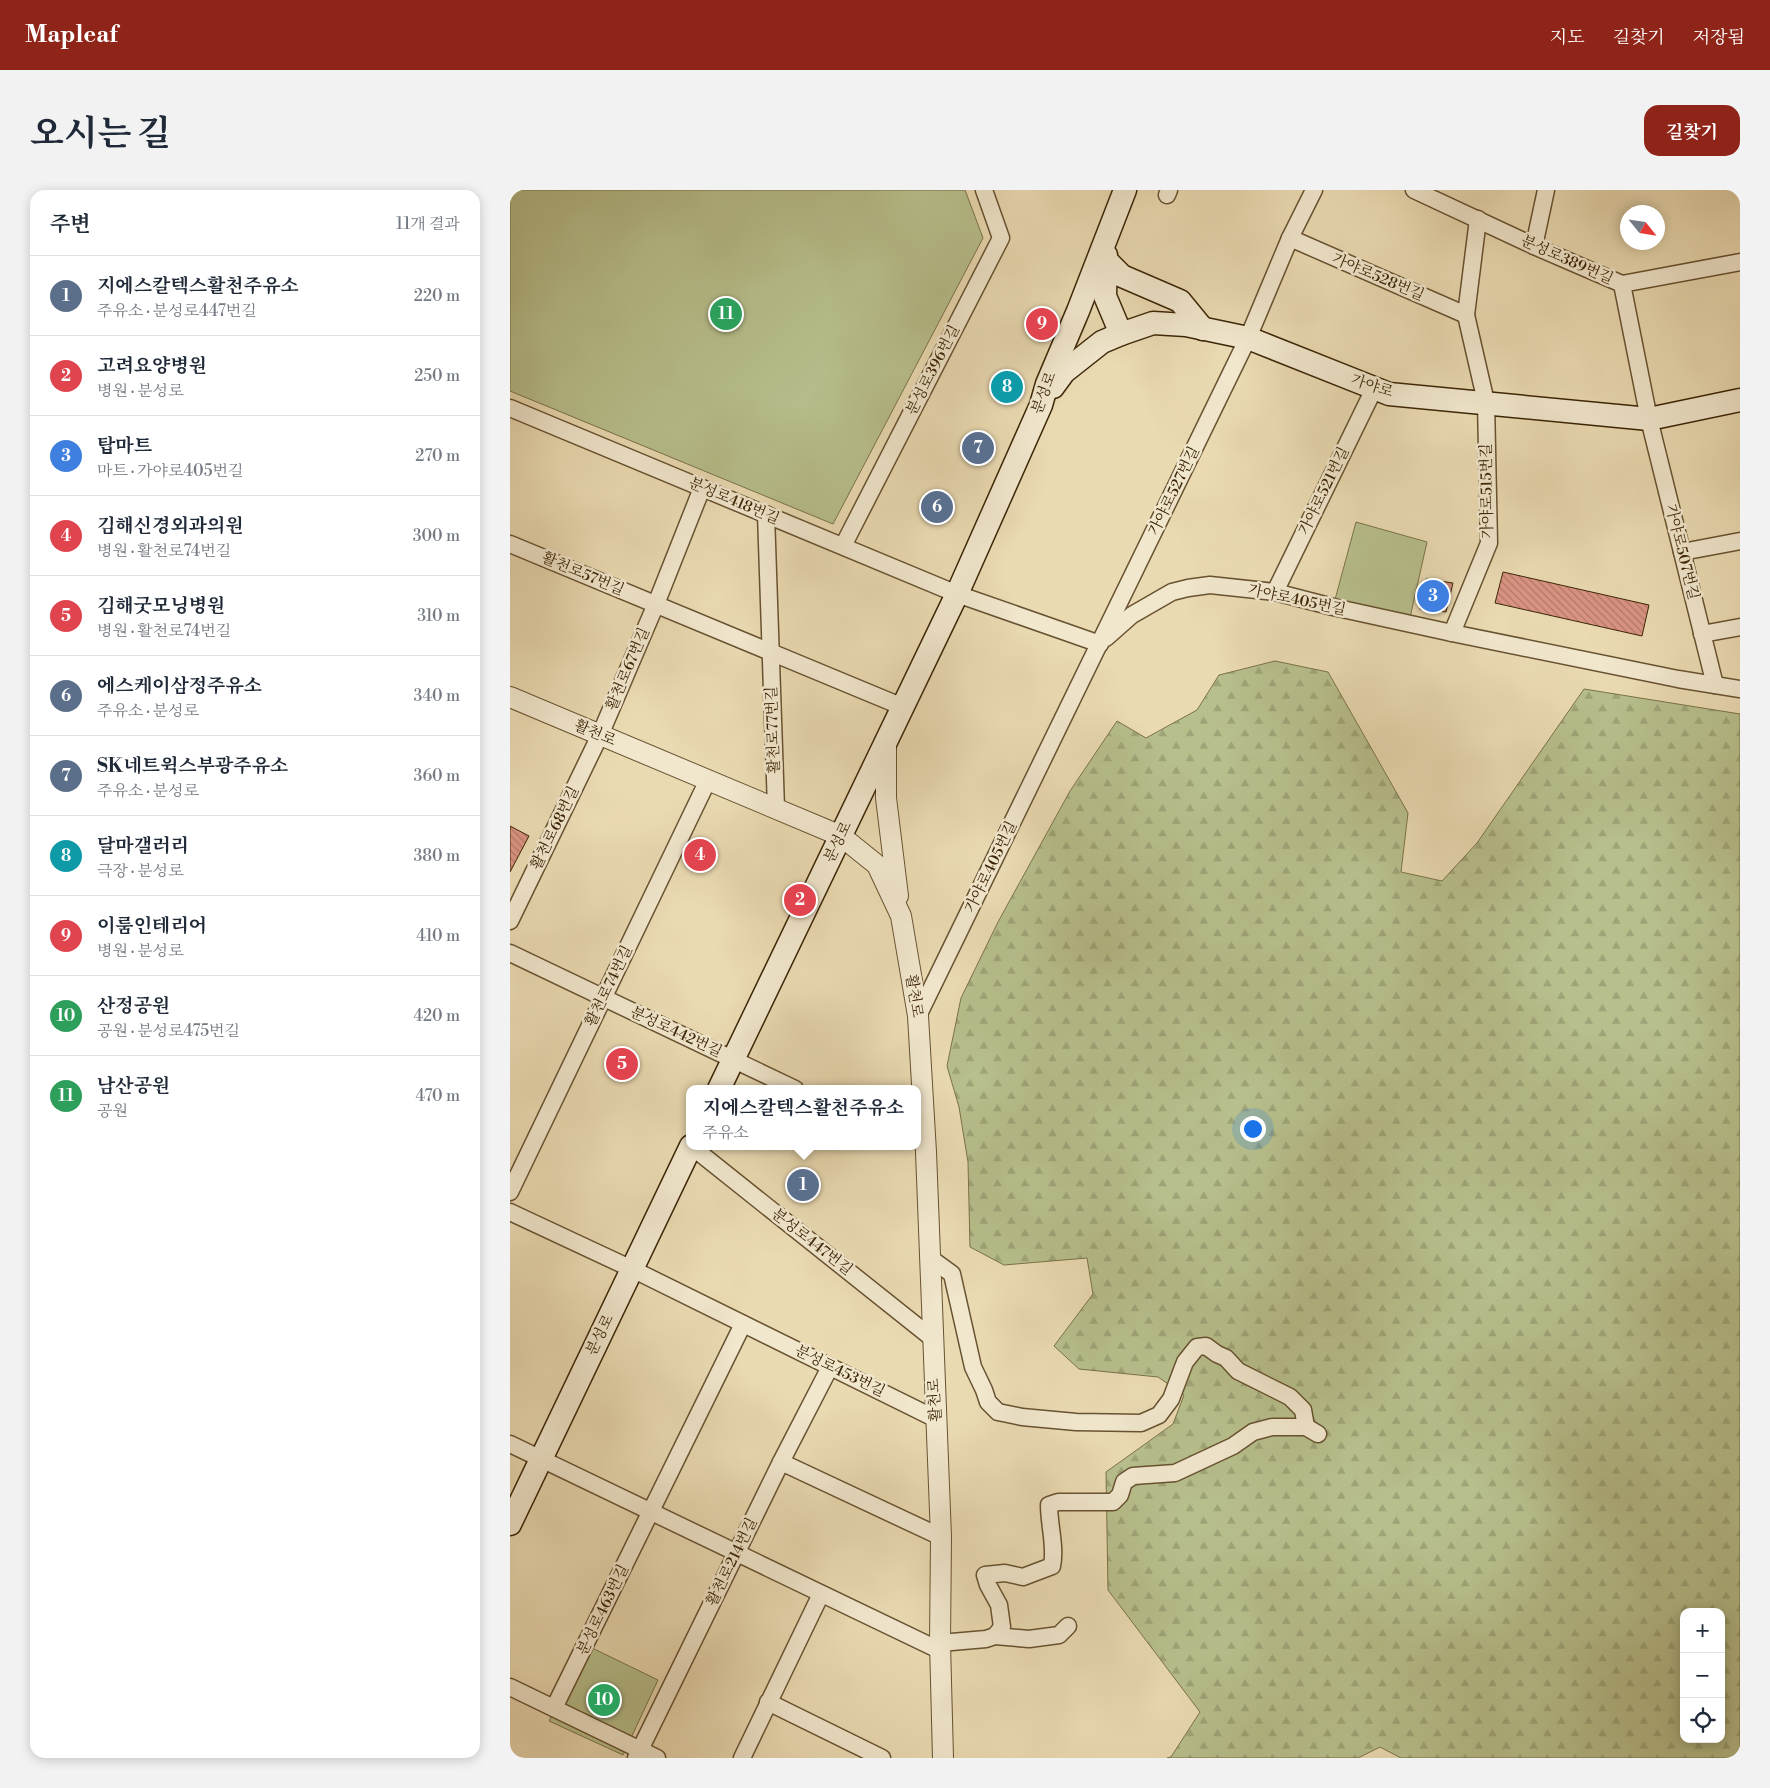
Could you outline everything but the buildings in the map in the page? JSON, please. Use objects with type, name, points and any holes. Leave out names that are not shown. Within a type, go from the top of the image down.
[{"type":"main road","name":"분성로","points":[[721,1085],[958,594],[1106,250],[1125,190]]},
{"type":"main road","points":[[1106,250],[1122,276],[1180,301],[1203,329]]},
{"type":"main road","points":[[1106,250],[1104,296],[1121,334]]},
{"type":"main road","name":"가야로","points":[[1041,404],[1064,372],[1102,342],[1153,323],[1186,325],[1248,338],[1389,394],[1649,419],[1740,400]]},
{"type":"main road","name":"분성로","points":[[510,1524],[689,1150]]},
{"type":"street","name":"분성로396번길","points":[[843,546],[1001,238],[984,190]]},
{"type":"street","points":[[1248,338],[1290,238],[1314,190]]},
{"type":"street","name":"분성로389번길","points":[[1414,190],[1534,246],[1622,284],[1649,419]]},
{"type":"street","points":[[1534,246],[1546,190]]},
{"type":"street","points":[[1466,315],[1478,220]]},
{"type":"street","name":"가야로528번길","points":[[1290,238],[1466,315]]},
{"type":"street","points":[[1622,284],[1740,262]]},
{"type":"street","name":"가야로515번길","points":[[1452,633],[1489,543],[1486,402],[1466,315]]},
{"type":"street","name":"가야로527번길","points":[[1100,644],[1248,338]]},
{"type":"street","name":"가야로521번길","points":[[1275,592],[1374,389]]},
{"type":"street","name":"분성로418번길","points":[[510,408],[958,594]]},
{"type":"street","name":"가야로507번길","points":[[1649,419],[1715,685]]},
{"type":"street","name":"활천로67번길","points":[[600,734],[656,604],[702,488]]},
{"type":"street","name":"활천로77번길","points":[[766,514],[776,808]]},
{"type":"street","points":[[1682,552],[1740,541]]},
{"type":"street","name":"활천로57번길","points":[[510,544],[656,604]]},
{"type":"street","name":"가야로405번길","points":[[918,1016],[1100,644],[1132,615],[1172,592],[1210,585],[1275,592],[1333,607],[1452,633],[1678,679],[1740,689]]},
{"type":"street","points":[[958,594],[1100,644]]},
{"type":"street","points":[[656,604],[903,707]]},
{"type":"street","points":[[1702,634],[1740,627]]},
{"type":"street","name":"활천로","points":[[510,697],[841,836],[877,865],[900,916],[918,1016],[919,1085]]},
{"type":"street","name":"활천로68번길","points":[[510,921],[600,734]]},
{"type":"street","points":[[886,742],[886,798],[900,916]]},
{"type":"street","name":"활천로74번길","points":[[510,1192],[708,780]]},
{"type":"street","name":"분성로442번길","points":[[510,953],[787,1085]]},
{"type":"street","name":"분성로447번길","points":[[696,1150],[932,1338]]},
{"type":"street","name":"활천로","points":[[920,1150],[930,1258],[941,1538],[943,1758]]},
{"type":"street","name":"분성로453번길","points":[[510,1212],[632,1268],[936,1419]]},
{"type":"street","points":[[930,1258],[952,1274],[973,1367],[988,1402],[998,1412],[1022,1417],[1076,1422],[1141,1422],[1159,1415],[1171,1399],[1185,1362],[1197,1347],[1206,1346],[1226,1358],[1238,1371],[1290,1397],[1303,1410],[1312,1430],[1272,1427],[1253,1432],[1233,1446],[1175,1473],[1134,1476],[1124,1482],[1120,1495],[1113,1502],[1058,1502],[1048,1505],[1048,1520],[1054,1557],[1052,1566],[1023,1577],[1005,1572],[985,1575],[988,1585],[999,1605],[1002,1627],[995,1636]]},
{"type":"street","points":[[651,1512],[743,1324]]},
{"type":"street","name":"활천로214번길","points":[[638,1754],[781,1462],[830,1367]]},
{"type":"street","points":[[510,1444],[821,1594],[941,1647],[995,1636],[1029,1639],[1059,1635],[1068,1626]]},
{"type":"street","points":[[781,1462],[941,1538]]},
{"type":"street","name":"분성로463번길","points":[[554,1708],[651,1512]]},
{"type":"street","points":[[742,1758],[821,1594]]},
{"type":"street","points":[[510,1687],[554,1708],[638,1754],[658,1758]]},
{"type":"street","points":[[768,1702],[882,1758]]},
{"type":"green space","points":[[510,190],[965,190],[983,238],[833,524],[510,391]]},
{"type":"green space","points":[[1356,522],[1427,542],[1409,622],[1333,607]]},
{"type":"green space","points":[[1275,661],[1328,672],[1408,813],[1401,872],[1442,881],[1477,843],[1584,689],[1740,714],[1740,1758],[1401,1758],[1380,1747],[1358,1758],[1167,1758],[1171,1757],[1200,1712],[1108,1590],[1106,1472],[1173,1424],[1184,1395],[1158,1377],[1079,1369],[1054,1346],[1093,1294],[1087,1258],[1004,1265],[970,1247],[968,1162],[959,1107],[947,1066],[961,998],[998,922],[1070,791],[1117,721],[1146,738],[1197,710],[1219,675]]},
{"type":"green space","points":[[586,1645],[658,1680],[623,1755],[549,1721]]},
{"type":"place","name":"남산공원","points":[[726,314]]},
{"type":"place","name":"이룸인테리어","points":[[1042,324]]},
{"type":"place","name":"달마갤러리","points":[[1007,387]]},
{"type":"place","name":"SK네트윅스부광주유소","points":[[978,448]]},
{"type":"place","name":"에스케이삼정주유소","points":[[937,507]]},
{"type":"place","name":"탑마트","points":[[1433,596]]},
{"type":"place","name":"김해신경외과의원","points":[[700,855]]},
{"type":"place","name":"고려요양병원","points":[[800,900]]},
{"type":"place","name":"김해굿모닝병원","points":[[622,1064]]},
{"type":"place","name":"지에스칼텍스활천주유소","points":[[803,1185]]},
{"type":"place","name":"산정공원","points":[[604,1700]]}]
